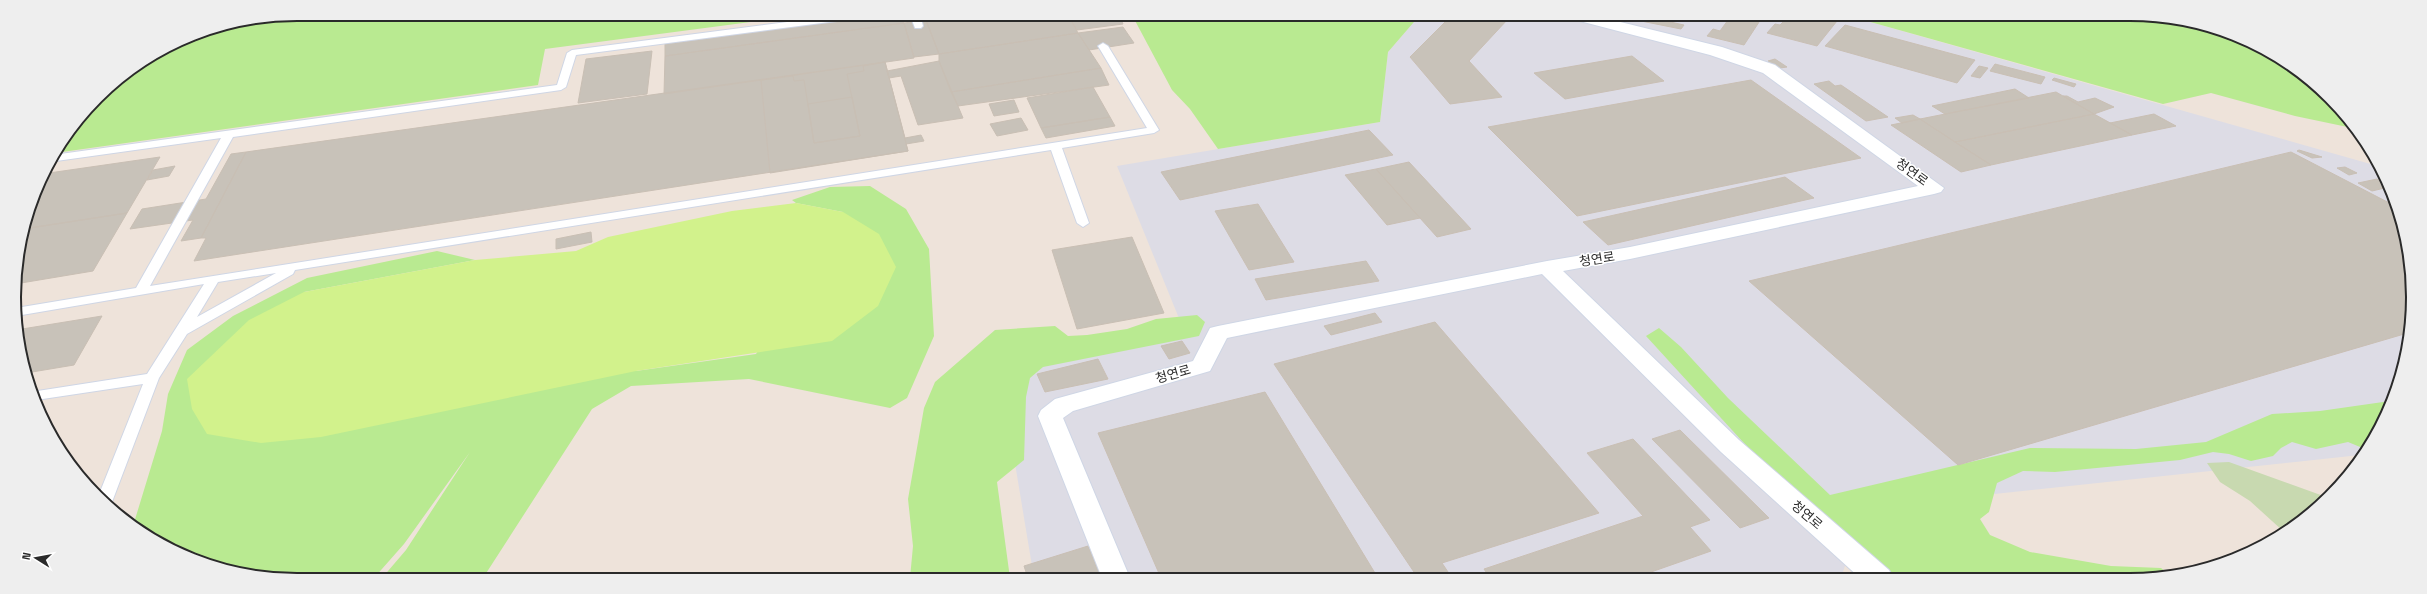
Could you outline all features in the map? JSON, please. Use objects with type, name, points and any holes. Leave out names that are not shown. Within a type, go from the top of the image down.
[{"type":"street","name":"청연로","points":[[1114,573],[1050,416],[1064,405],[1202,366],[1218,333],[1547,267],[1630,253],[1934,188],[1769,69],[1716,51],[1598,21]]},
{"type":"street","name":"청연로","points":[[1547,267],[1730,446],[1873,573]]},
{"type":"lane","points":[[59,158],[228,136],[561,87],[572,53],[815,21]]},
{"type":"lane","points":[[917,21],[918,26]]},
{"type":"lane","points":[[22,311],[214,279],[1154,130],[1103,46]]},
{"type":"lane","points":[[140,292],[228,136]]},
{"type":"lane","points":[[1055,145],[1083,223]]},
{"type":"lane","points":[[182,331],[297,267]]},
{"type":"lane","points":[[106,496],[152,378],[214,279]]},
{"type":"lane","points":[[39,395],[152,378]]},
{"type":"shaded area","points":[[1415,21],[1867,21],[2372,164],[2385,191],[2397,226],[2404,261],[2406,297],[2404,333],[2397,368],[2378,419],[2355,455],[1864,508],[1843,573],[1033,573],[999,367],[1185,333],[1117,166],[1380,122],[1388,52]]},
{"type":"green space","points":[[297,21],[759,21],[545,49],[538,85],[63,152],[89,115],[115,89],[129,78],[175,49],[208,36],[243,26],[261,23]]},
{"type":"green space","points":[[1135,21],[1415,21],[1388,52],[1380,122],[1218,149],[1190,109],[1172,90]]},
{"type":"green space","points":[[1867,21],[2130,21],[2166,23],[2184,26],[2236,42],[2268,58],[2312,89],[2338,115],[2347,127],[2295,116],[2211,93],[2163,104]]},
{"type":"green space","points":[[870,186],[906,209],[929,249],[934,336],[907,398],[890,408],[749,379],[631,386],[592,409],[486,573],[386,573],[406,550],[470,452],[404,544],[378,573],[297,573],[261,571],[243,568],[208,558],[175,545],[135,520],[162,431],[168,394],[187,350],[233,316],[307,278],[437,251],[475,260],[304,292],[636,371],[756,354],[843,212],[796,203],[792,200],[830,187]]},
{"type":"green space","points":[[796,203],[843,212],[879,234],[896,267],[878,306],[832,341],[636,371],[321,437],[261,443],[207,434],[192,409],[187,379],[249,320],[304,292],[475,260],[576,251],[608,237],[732,211]]},
{"type":"green space","points":[[1197,315],[1205,322],[1199,336],[1043,367],[1030,378],[1026,397],[1024,460],[997,482],[1009,573],[910,573],[913,546],[908,499],[924,408],[935,382],[995,330],[1055,326],[1068,336],[1087,335],[1127,329],[1156,319]]},
{"type":"green space","points":[[1659,328],[1681,347],[1728,398],[1830,495],[2030,448],[2136,449],[2206,442],[2272,414],[2320,411],[2385,402],[2378,419],[2361,447],[2348,442],[2316,449],[2292,442],[2281,448],[2273,456],[2251,461],[2229,454],[2213,452],[2180,460],[2055,472],[2023,471],[1997,483],[1989,512],[1980,519],[1990,535],[2030,552],[2111,566],[2161,568],[2165,571],[2130,573],[1892,573],[1753,453],[1646,336]]},
{"type":"green space","points":[[2229,462],[2322,495],[2298,516],[2280,528],[2250,501],[2220,482],[2207,463]]},
{"type":"building","points":[[839,21],[903,21],[904,23],[665,56],[665,44]]},
{"type":"building","points":[[926,21],[1071,21],[1078,33],[939,54]]},
{"type":"building","points":[[926,21],[939,54],[914,57],[904,23]]},
{"type":"building","points":[[1072,21],[1122,21],[1123,24],[1077,30]]},
{"type":"building","points":[[1446,21],[1506,21],[1469,61],[1502,97],[1450,104],[1410,57]]},
{"type":"building","points":[[1641,21],[1666,21],[1684,25],[1681,29]]},
{"type":"building","points":[[1727,21],[1760,21],[1744,45],[1707,36],[1713,29],[1720,31]]},
{"type":"building","points":[[1784,21],[1837,21],[1817,46],[1767,33],[1775,24],[1780,25]]},
{"type":"building","points":[[904,23],[914,58],[664,94],[665,56]]},
{"type":"building","points":[[1845,25],[1975,60],[1957,83],[1825,46]]},
{"type":"building","points":[[1123,27],[1134,43],[1089,50],[1078,33]]},
{"type":"building","points":[[1078,33],[1101,68],[951,92],[939,61],[939,54]]},
{"type":"building","points":[[652,51],[647,94],[578,103],[586,59]]},
{"type":"building","points":[[1632,56],[1664,81],[1565,99],[1534,73]]},
{"type":"building","points":[[1775,59],[1787,67],[1780,68],[1768,61]]},
{"type":"building","points":[[939,61],[963,118],[918,125],[901,76],[889,78],[887,71]]},
{"type":"building","points":[[885,62],[905,138],[921,135],[924,141],[906,144],[908,151],[194,261],[206,238],[201,238],[246,152]]},
{"type":"building","points":[[885,62],[908,151],[770,173],[761,80],[793,76],[794,81],[804,80],[814,143],[860,136],[847,74],[864,71],[863,66]]},
{"type":"building","points":[[1995,64],[2045,77],[2041,84],[1990,71]]},
{"type":"building","points":[[1979,66],[1988,68],[1980,78],[1971,76]]},
{"type":"building","points":[[1101,68],[1109,85],[958,106],[951,92]]},
{"type":"building","points":[[2054,78],[2076,84],[2074,87],[2052,80]]},
{"type":"building","points":[[1751,80],[1861,158],[1577,216],[1488,127]]},
{"type":"building","points":[[1829,81],[1835,86],[1841,85],[1888,117],[1866,121],[1814,84]]},
{"type":"building","points":[[1093,87],[1110,117],[1041,128],[1027,98]]},
{"type":"building","points":[[2015,89],[2029,98],[1945,114],[1932,106]]},
{"type":"building","points":[[2056,92],[2094,114],[1955,142],[1920,119]]},
{"type":"building","points":[[2063,96],[2067,96],[2078,102],[2095,98],[2114,107],[2094,114]]},
{"type":"building","points":[[852,97],[860,136],[814,143],[808,104]]},
{"type":"building","points":[[1014,100],[1019,112],[994,116],[989,104]]},
{"type":"building","points":[[2094,114],[2132,135],[1991,165],[1955,142]]},
{"type":"building","points":[[2154,114],[2176,126],[2132,135],[2110,123]]},
{"type":"building","points":[[1913,115],[1920,119],[1902,123],[1895,118]]},
{"type":"building","points":[[1110,117],[1115,126],[1046,138],[1041,128]]},
{"type":"building","points":[[1021,118],[1028,130],[997,136],[990,124]]},
{"type":"building","points":[[1920,119],[1991,165],[1961,172],[1891,125]]},
{"type":"building","points":[[1369,130],[1393,155],[1180,200],[1161,172]]},
{"type":"building","points":[[2299,150],[2322,157],[2312,158],[2297,151]]},
{"type":"building","points":[[246,152],[201,238],[181,241],[193,220],[130,229],[142,209],[206,199],[231,154]]},
{"type":"building","points":[[2291,152],[2389,203],[2401,243],[2404,261],[2406,297],[2404,334],[1958,465],[1749,281]]},
{"type":"building","points":[[160,157],[127,213],[30,228],[42,191],[50,173]]},
{"type":"building","points":[[1409,162],[1471,229],[1437,237],[1376,169]]},
{"type":"building","points":[[175,166],[169,176],[147,180],[153,170]]},
{"type":"building","points":[[2345,167],[2357,173],[2349,175],[2337,168]]},
{"type":"building","points":[[1376,169],[1420,218],[1387,225],[1345,175]]},
{"type":"building","points":[[1785,177],[1814,198],[1608,245],[1583,222]]},
{"type":"building","points":[[2377,179],[2381,182],[2384,188],[2372,191],[2358,183]]},
{"type":"building","points":[[1258,204],[1294,262],[1249,270],[1215,211]]},
{"type":"building","points":[[127,213],[93,271],[22,283],[23,261],[30,228]]},
{"type":"building","points":[[591,232],[592,242],[556,249],[556,239]]},
{"type":"building","points":[[1132,237],[1164,313],[1077,329],[1052,250]]},
{"type":"building","points":[[1366,261],[1379,281],[1266,300],[1255,279]]},
{"type":"building","points":[[1375,313],[1382,322],[1331,335],[1324,326]]},
{"type":"building","points":[[102,316],[74,365],[31,372],[23,329]]},
{"type":"building","points":[[1435,322],[1599,513],[1442,563],[1449,573],[1415,573],[1274,364]]},
{"type":"building","points":[[1182,341],[1190,353],[1169,359],[1161,346]]},
{"type":"building","points":[[1098,359],[1108,379],[1045,392],[1037,374]]},
{"type":"building","points":[[1265,392],[1375,573],[1159,573],[1098,433]]},
{"type":"building","points":[[1680,430],[1769,518],[1740,528],[1652,439]]},
{"type":"building","points":[[1633,439],[1710,520],[1690,527],[1711,551],[1648,573],[1487,573],[1484,569],[1643,516],[1587,453]]},
{"type":"building","points":[[1088,546],[1100,573],[1026,573],[1024,566]]}]
